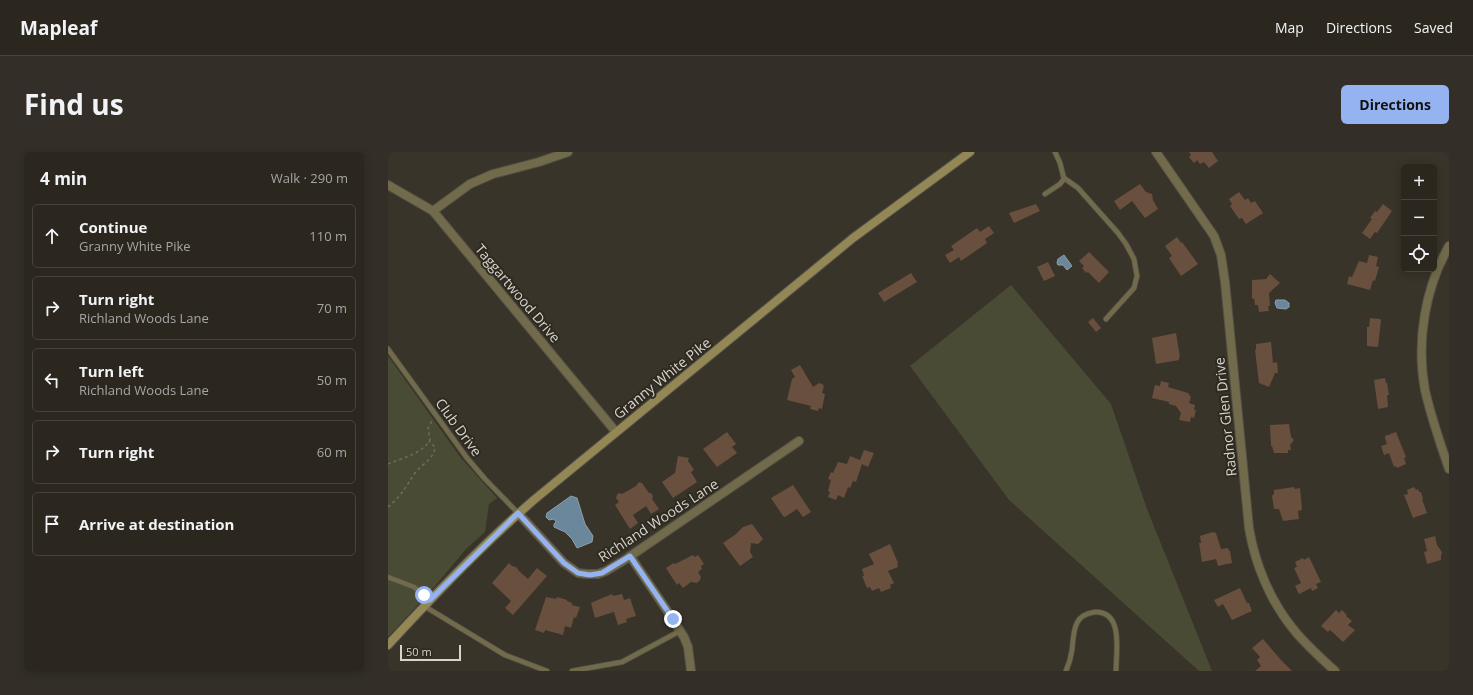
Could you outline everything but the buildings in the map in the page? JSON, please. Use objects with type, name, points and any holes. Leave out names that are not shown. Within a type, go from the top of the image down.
[{"type":"main road","name":"Granny White Pike","points":[[388,644],[518,513],[852,238],[970,152]]},
{"type":"street","points":[[433,211],[470,184],[493,174],[539,162],[568,152]]},
{"type":"street","name":"Radnor Glen Drive","points":[[1156,152],[1209,227],[1219,249],[1224,274],[1248,523],[1259,566],[1273,599],[1288,622],[1301,639],[1335,671]]},
{"type":"street","name":"Taggartwood Drive","points":[[388,186],[433,211],[616,432]]},
{"type":"street","points":[[1449,246],[1440,263],[1428,300],[1423,325],[1422,350],[1425,390],[1449,469]]},
{"type":"street","name":"Richland Woods Lane","points":[[518,513],[564,563],[578,573],[590,575],[602,573],[630,556],[798,441]]},
{"type":"street","points":[[630,556],[680,631],[688,646],[691,671]]},
{"type":"lane","points":[[1055,152],[1064,178],[1078,188],[1118,233],[1129,248],[1135,263],[1137,276],[1134,288],[1106,319]]},
{"type":"lane","points":[[1045,194],[1062,182],[1064,178]]},
{"type":"lane","name":"Club Drive","points":[[388,349],[472,464],[518,513]]},
{"type":"lane","points":[[388,577],[414,587],[427,603],[505,655],[547,671]]},
{"type":"lane","points":[[1066,671],[1071,659],[1077,622],[1085,615],[1097,612],[1107,615],[1114,623],[1116,632],[1116,671]]},
{"type":"lane","points":[[572,671],[622,662],[680,631]]},
{"type":"path","points":[[388,464],[412,454],[425,446],[430,438],[428,426],[437,416]]},
{"type":"path","points":[[388,507],[404,492],[416,473],[434,454],[435,447],[429,441]]},
{"type":"green space","points":[[1011,285],[1111,404],[1147,509],[1212,671],[1199,671],[1009,500],[910,366]]},
{"type":"green space","points":[[388,356],[461,458],[497,498],[489,504],[485,532],[466,549],[436,585],[388,637]]},
{"type":"water","points":[[1064,255],[1072,266],[1067,270],[1063,265],[1058,265],[1057,263],[1058,259]]},
{"type":"water","points":[[1276,300],[1285,300],[1289,303],[1289,307],[1286,309],[1277,308],[1275,303]]},
{"type":"water","points":[[571,496],[577,498],[585,524],[593,536],[592,542],[577,548],[572,539],[565,532],[554,527],[556,522],[554,519],[549,520],[546,517],[547,513]]},
{"type":"route","points":[[424,595],[430,600],[518,513],[564,563],[578,573],[590,575],[602,573],[630,556],[673,619]]}]
